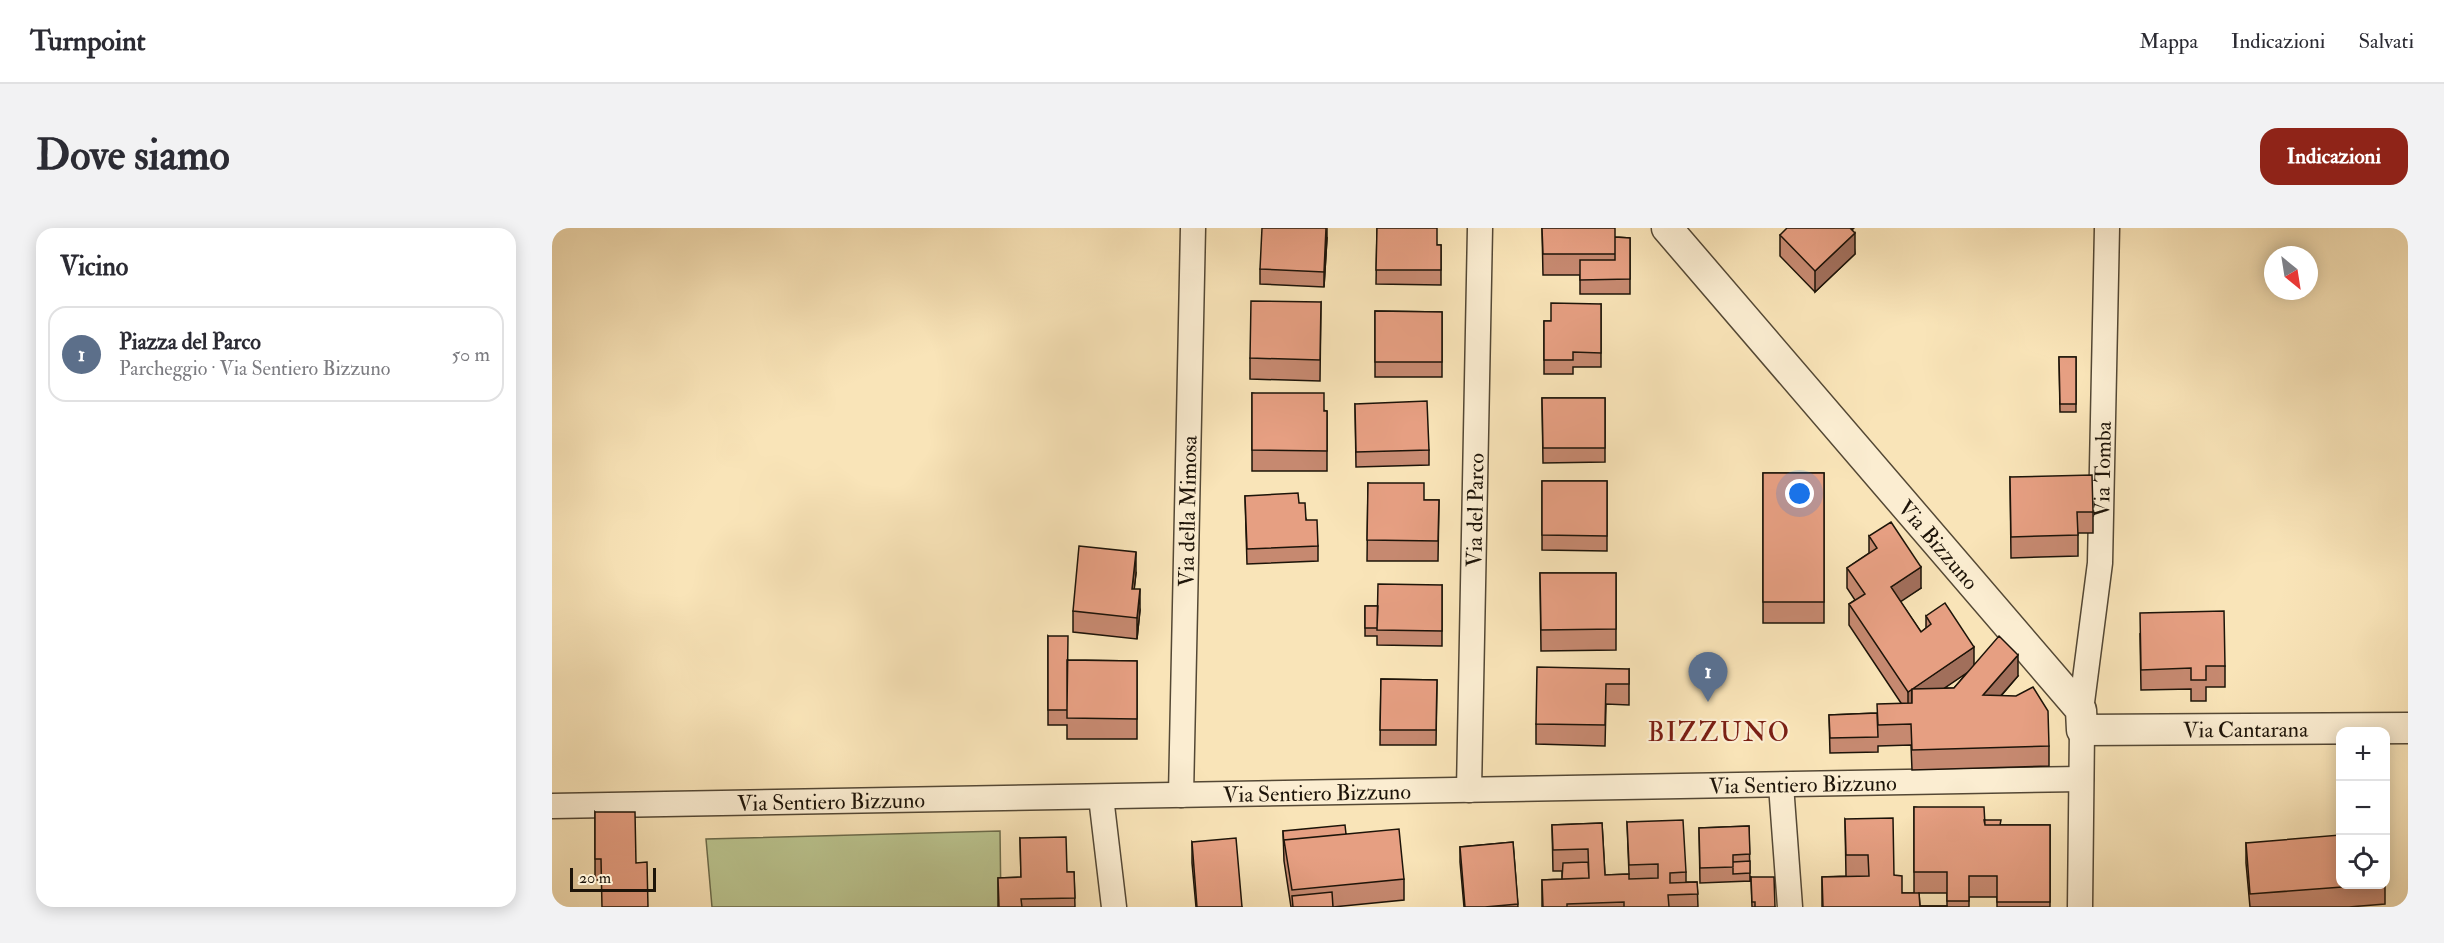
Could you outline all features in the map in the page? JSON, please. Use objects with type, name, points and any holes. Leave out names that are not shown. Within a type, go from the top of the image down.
[{"type":"street","name":"Via della Mimosa","points":[[1181,795],[1193,228]]},
{"type":"street","name":"Via del Parco","points":[[1469,790],[1480,228]]},
{"type":"street","name":"Via Bizzuno","points":[[1667,228],[2082,720]]},
{"type":"street","name":"Via Tomba","points":[[2082,720],[2100,563],[2107,228]]},
{"type":"street","name":"Via Cantarana","points":[[2082,720],[2408,728]]},
{"type":"street","points":[[2080,907],[2082,720]]},
{"type":"street","name":"Via Sentiero Bizzuno","points":[[552,806],[2081,779]]},
{"type":"street","points":[[1781,785],[1790,907]]},
{"type":"street","points":[[1101,797],[1114,907]]},
{"type":"green space","points":[[1000,831],[1001,907],[712,907],[706,839]]},
{"type":"building","points":[[1262,228],[1326,228],[1324,272],[1260,269]]},
{"type":"building","points":[[1377,228],[1437,228],[1437,245],[1441,245],[1441,270],[1376,270]]},
{"type":"building","points":[[1542,228],[1615,228],[1615,254],[1543,254]]},
{"type":"building","points":[[1787,228],[1850,228],[1855,233],[1815,271],[1780,235]]},
{"type":"building","points":[[1615,237],[1630,238],[1630,279],[1580,280],[1580,260],[1615,260]]},
{"type":"building","points":[[1251,301],[1321,302],[1320,360],[1250,358]]},
{"type":"building","points":[[1551,303],[1601,304],[1601,353],[1573,352],[1573,360],[1544,360],[1544,321],[1551,321]]},
{"type":"building","points":[[1375,311],[1442,312],[1442,362],[1375,362]]},
{"type":"building","points":[[2059,357],[2076,357],[2076,404],[2060,404]]},
{"type":"building","points":[[1252,393],[1324,393],[1324,411],[1327,411],[1327,451],[1252,450]]},
{"type":"building","points":[[1542,398],[1605,398],[1605,448],[1543,448]]},
{"type":"building","points":[[1427,401],[1429,450],[1356,452],[1355,404]]},
{"type":"building","points":[[1763,473],[1824,473],[1824,602],[1763,602]]},
{"type":"building","points":[[2092,475],[2093,512],[2077,512],[2078,535],[2011,537],[2010,477]]},
{"type":"building","points":[[1542,481],[1607,481],[1607,536],[1542,535]]},
{"type":"building","points":[[1368,483],[1424,483],[1424,500],[1439,500],[1438,541],[1367,540]]},
{"type":"building","points":[[1298,493],[1299,503],[1305,503],[1306,520],[1317,520],[1318,546],[1247,549],[1245,496]]},
{"type":"building","points":[[1891,522],[1921,567],[1891,587],[1921,632],[1931,624],[1926,616],[1945,603],[1974,647],[1908,692],[1849,604],[1865,594],[1847,568],[1877,548],[1869,536]]},
{"type":"building","points":[[1079,546],[1136,552],[1132,589],[1140,589],[1137,618],[1073,611]]},
{"type":"building","points":[[1540,573],[1616,573],[1616,629],[1541,630]]},
{"type":"building","points":[[1378,584],[1442,585],[1442,631],[1377,630]]},
{"type":"building","points":[[1365,606],[1378,606],[1377,628],[1365,628]]},
{"type":"building","points":[[2224,611],[2225,666],[2206,666],[2206,680],[2191,680],[2191,668],[2141,670],[2140,613]]},
{"type":"building","points":[[1048,636],[1068,636],[1067,710],[1048,710]]},
{"type":"building","points":[[1999,636],[2018,655],[1983,695],[2016,696],[2033,687],[2048,711],[2049,746],[1912,750],[1911,724],[1878,725],[1877,704],[1912,703],[1912,689],[1954,688]]},
{"type":"building","points":[[1067,660],[1137,661],[1137,719],[1067,718]]},
{"type":"building","points":[[1537,667],[1629,669],[1629,684],[1606,684],[1605,725],[1536,724]]},
{"type":"building","points":[[1381,679],[1437,680],[1436,730],[1380,730]]},
{"type":"building","points":[[1877,713],[1878,737],[1830,738],[1829,715]]},
{"type":"building","points":[[1914,807],[1984,807],[1985,825],[2050,825],[2050,902],[1997,902],[1997,876],[1969,876],[1969,901],[1947,901],[1947,872],[1914,872]]},
{"type":"building","points":[[595,812],[635,812],[636,863],[647,862],[648,907],[602,907],[601,859],[595,859]]},
{"type":"building","points":[[1893,818],[1894,875],[1902,876],[1902,893],[1919,893],[1920,907],[1823,907],[1822,877],[1869,876],[1868,855],[1846,855],[1845,819]]},
{"type":"building","points":[[1683,820],[1686,872],[1670,873],[1670,883],[1697,882],[1698,894],[1668,895],[1669,907],[1624,907],[1624,902],[1543,907],[1542,880],[1589,878],[1588,849],[1553,850],[1552,825],[1602,823],[1605,875],[1629,874],[1629,879],[1658,878],[1658,864],[1629,865],[1627,822]]},
{"type":"building","points":[[1984,820],[2001,820],[2000,825],[1985,825]]},
{"type":"building","points":[[1345,825],[1346,834],[1284,840],[1284,846],[1283,831]]},
{"type":"building","points":[[1749,826],[1750,854],[1733,855],[1733,867],[1700,868],[1699,828]]},
{"type":"building","points":[[1399,829],[1404,879],[1292,890],[1284,840]]},
{"type":"building","points":[[2336,835],[2336,887],[2250,894],[2246,843]]},
{"type":"building","points":[[1066,837],[1067,872],[1074,872],[1075,898],[1021,899],[1022,907],[999,907],[998,878],[1021,877],[1020,838]]},
{"type":"building","points":[[1236,838],[1242,907],[1197,907],[1192,842]]},
{"type":"building","points":[[1513,842],[1518,904],[1465,907],[1460,847]]},
{"type":"building","points":[[1750,861],[1750,873],[1733,874],[1733,862]]},
{"type":"building","points":[[1588,862],[1589,878],[1562,879],[1563,863]]},
{"type":"building","points":[[1751,877],[1774,877],[1775,907],[1755,907],[1755,902],[1752,902]]},
{"type":"building","points":[[1332,892],[1333,907],[1293,907],[1292,896]]},
{"type":"building","points":[[1947,906],[1947,907],[1920,907]]},
{"type":"place","name":"Piazza del Parco","points":[[1708,702]]},
{"type":"district","name":"BIZZUNO","points":[[1719,732]]}]
